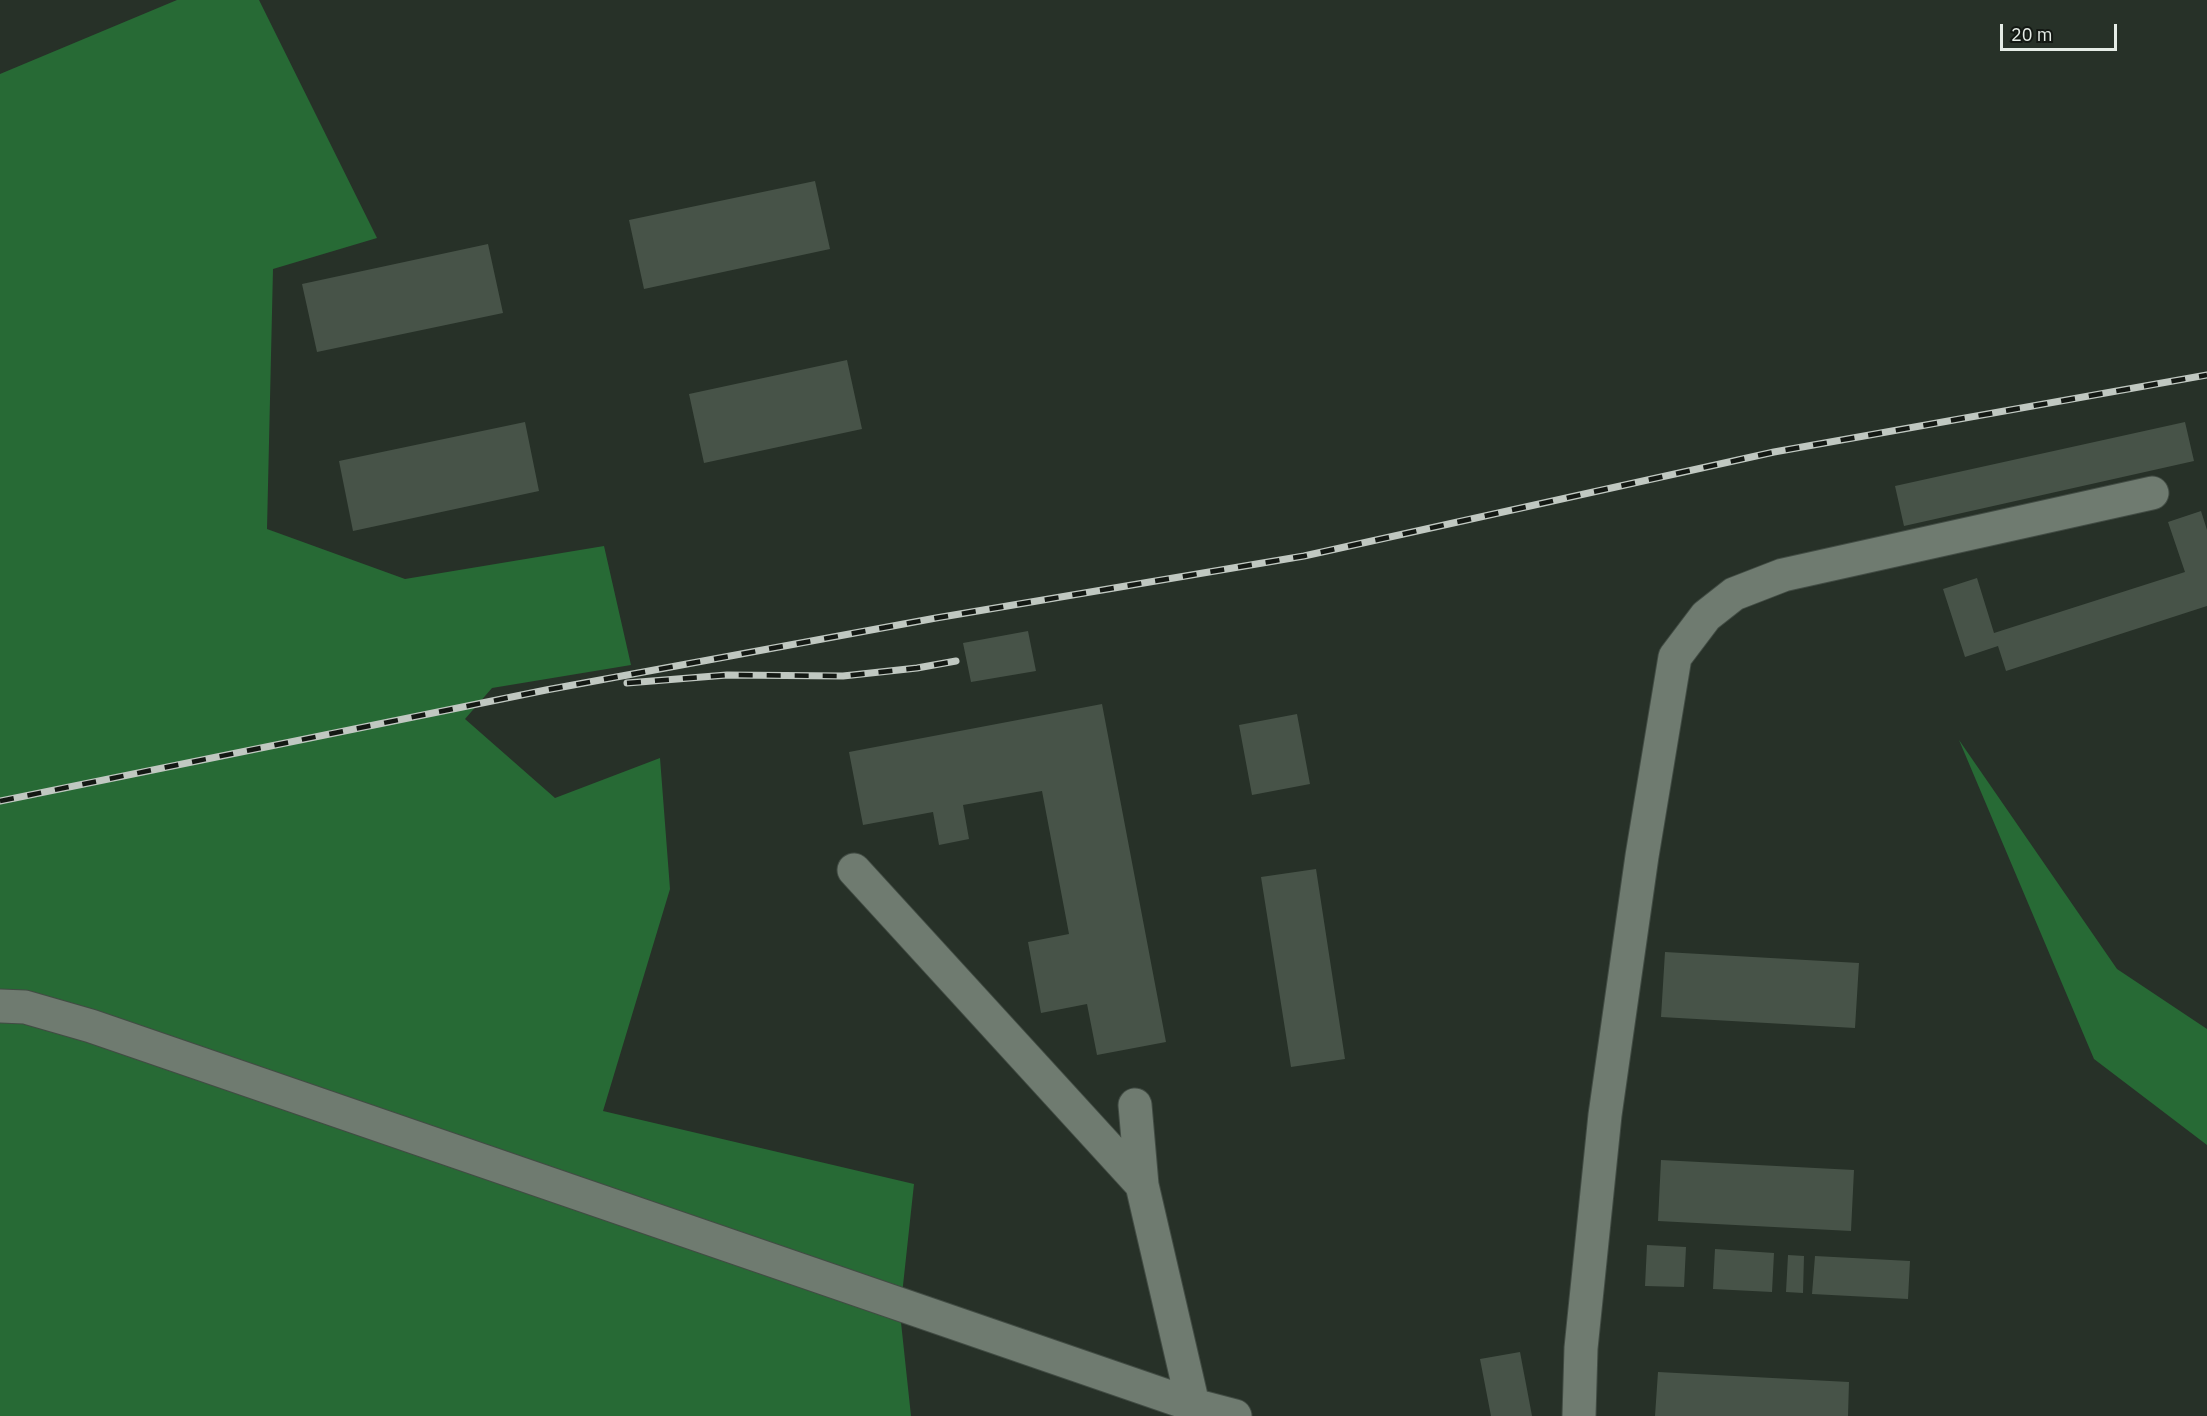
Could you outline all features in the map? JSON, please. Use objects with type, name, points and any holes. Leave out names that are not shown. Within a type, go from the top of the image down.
[{"type":"street","points":[[1579,1416],[1581,1348],[1605,1115],[1641,856],[1675,657],[1706,616],[1734,594],[1783,575],[2152,493]]},
{"type":"street","points":[[854,870],[1142,1185]]},
{"type":"street","points":[[0,1006],[25,1007],[91,1026],[1193,1405],[1235,1416]]},
{"type":"street","points":[[1135,1105],[1142,1185],[1193,1405]]},
{"type":"green space","points":[[177,0],[259,0],[377,238],[273,269],[267,529],[405,579],[604,546],[631,665],[492,688],[465,719],[555,798],[660,758],[670,889],[603,1111],[914,1184],[900,1313],[911,1416],[0,1416],[0,74]]},
{"type":"green space","points":[[1959,740],[2117,969],[2207,1029],[2207,1145],[2094,1059]]},
{"type":"building","points":[[815,181],[830,249],[644,289],[629,220]]},
{"type":"building","points":[[488,244],[503,313],[317,352],[302,284]]},
{"type":"building","points":[[847,360],[862,429],[704,463],[689,394]]},
{"type":"building","points":[[525,422],[539,491],[353,531],[339,461]]},
{"type":"building","points":[[2185,422],[2194,461],[1904,526],[1895,486]]},
{"type":"building","points":[[2201,511],[2207,530],[2207,606],[2006,671],[1998,646],[1965,657],[1943,589],[1977,578],[1994,633],[2185,572],[2168,522]]},
{"type":"building","points":[[1028,631],[1036,671],[971,682],[963,643]]},
{"type":"building","points":[[1102,704],[1166,1042],[1097,1055],[1087,1004],[1041,1013],[1028,942],[1069,934],[1042,791],[963,805],[969,839],[939,845],[933,812],[863,825],[849,752]]},
{"type":"building","points":[[1297,714],[1310,784],[1252,795],[1239,725]]},
{"type":"building","points":[[1316,869],[1345,1059],[1291,1067],[1261,877]]},
{"type":"building","points":[[1665,952],[1859,963],[1855,1028],[1661,1017]]},
{"type":"building","points":[[1661,1160],[1854,1170],[1851,1231],[1658,1221]]},
{"type":"building","points":[[1647,1245],[1686,1247],[1684,1287],[1645,1286]]},
{"type":"building","points":[[1715,1249],[1774,1253],[1772,1292],[1713,1289]]},
{"type":"building","points":[[1788,1255],[1804,1256],[1803,1293],[1786,1292]]},
{"type":"building","points":[[1815,1256],[1910,1261],[1908,1299],[1812,1294]]},
{"type":"building","points":[[1520,1352],[1532,1416],[1491,1416],[1480,1359]]},
{"type":"building","points":[[1658,1372],[1849,1382],[1848,1416],[1655,1416]]},
{"type":"railway","points":[[0,801],[546,690],[936,618],[1304,556],[1774,452],[2207,375]]},
{"type":"railway","points":[[627,683],[727,675],[843,676],[917,668],[956,661]]}]
